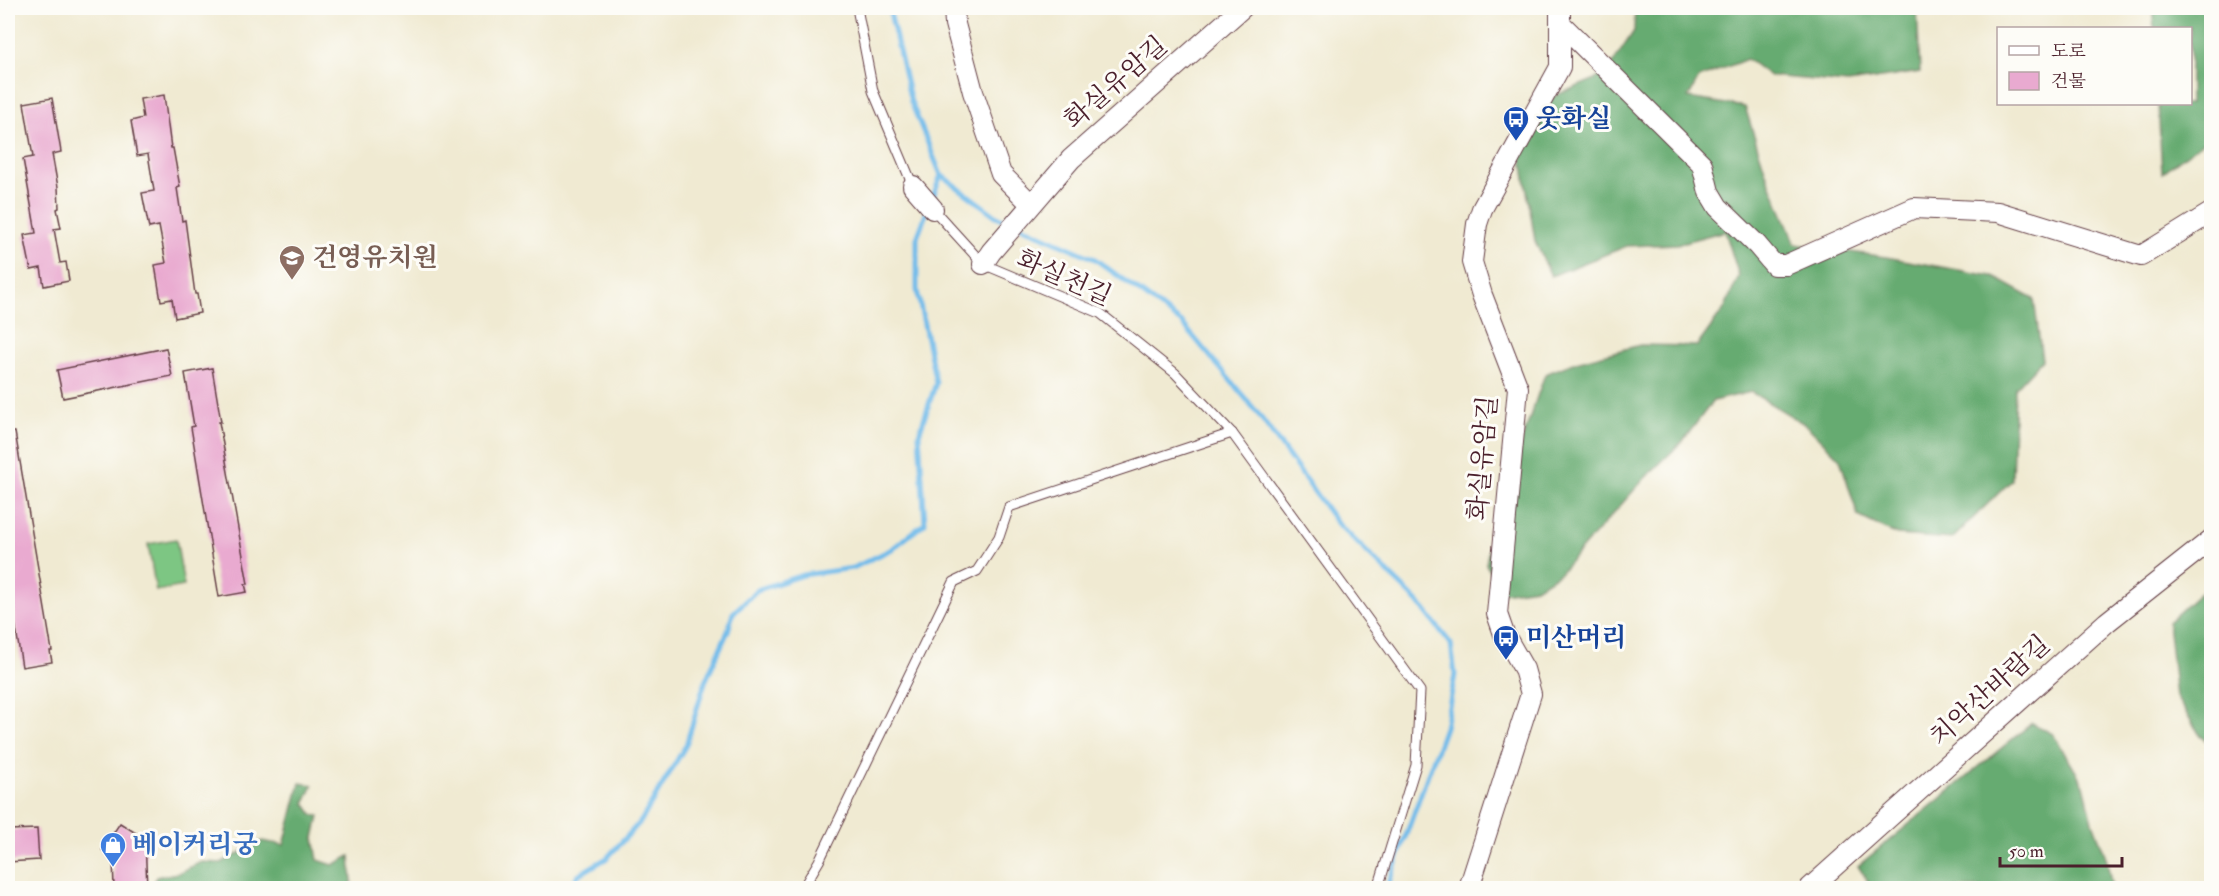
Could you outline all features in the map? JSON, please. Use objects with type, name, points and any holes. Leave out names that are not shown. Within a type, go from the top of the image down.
[{"type":"street","points":[[954,8],[955,24],[973,92],[1001,174],[1031,204]]},
{"type":"street","name":"화실유암길","points":[[987,258],[1071,159],[1242,8]]},
{"type":"street","points":[[1560,15],[1702,164],[1709,192],[1718,207],[1774,265],[1786,265],[1914,208],[1998,212],[2141,256],[2211,212]]},
{"type":"street","name":"화실유암길","points":[[1468,888],[1531,694],[1524,669],[1504,634],[1497,614],[1518,388],[1482,295],[1472,262],[1477,224],[1482,209],[1560,67],[1560,15]]},
{"type":"street","points":[[914,186],[933,209]]},
{"type":"street","name":"치악산바람길","points":[[1810,888],[2107,622],[2211,539]]},
{"type":"lane","points":[[857,8],[873,91],[914,186]]},
{"type":"lane","name":"화실천길","points":[[933,209],[987,258],[1100,313],[1175,373],[1232,433]]},
{"type":"lane","points":[[803,888],[819,861],[954,582],[977,572],[999,537],[1009,507],[1232,433],[1420,691],[1416,765],[1378,888]]},
{"type":"green space","points":[[1635,8],[1917,8],[1920,72],[1848,83],[1770,76],[1747,59],[1699,78],[1688,98],[1745,107],[1766,173],[1795,244],[1992,276],[2034,299],[2042,360],[2015,389],[2012,480],[1952,539],[1897,535],[1858,516],[1840,459],[1806,425],[1751,392],[1713,401],[1682,442],[1645,478],[1560,573],[1536,588],[1502,593],[1486,564],[1494,520],[1545,374],[1576,362],[1640,345],[1697,346],[1724,309],[1739,276],[1725,231],[1677,244],[1627,246],[1551,276],[1535,241],[1520,147],[1540,102],[1605,75],[1634,31]]},
{"type":"green space","points":[[2152,8],[2211,8],[2211,136],[2162,173],[2158,105],[2192,105],[2192,27],[2154,27]]},
{"type":"green space","points":[[176,539],[184,586],[156,591],[148,544]]},
{"type":"green space","points":[[2211,583],[2211,745],[2200,735],[2176,697],[2168,622]]},
{"type":"green space","points":[[2032,723],[2053,734],[2084,785],[2093,822],[2107,860],[2112,888],[1872,888],[1858,866]]},
{"type":"green space","points":[[300,783],[313,785],[305,803],[313,815],[319,816],[314,838],[318,860],[333,865],[350,856],[352,881],[350,888],[152,888],[156,877],[178,873],[201,862],[221,863],[262,841],[284,845]]},
{"type":"building","points":[[164,95],[171,148],[173,148],[180,187],[177,188],[182,221],[185,220],[195,294],[197,294],[200,313],[175,318],[172,299],[161,301],[155,265],[166,263],[159,226],[149,228],[142,193],[154,191],[148,154],[137,156],[131,121],[143,118],[140,99]]},
{"type":"building","points":[[52,98],[61,152],[52,154],[58,187],[59,208],[57,209],[61,228],[54,229],[60,263],[66,262],[69,281],[44,286],[41,268],[31,270],[24,235],[36,233],[23,159],[33,157],[24,103]]},
{"type":"building","points":[[166,348],[172,376],[63,398],[57,370]]},
{"type":"building","points":[[212,368],[221,422],[219,422],[248,584],[245,584],[247,592],[219,597],[191,427],[194,426],[185,373]]},
{"type":"building","points":[[8,432],[15,432],[52,651],[50,651],[52,662],[22,667],[8,578]]},
{"type":"building","points":[[120,823],[145,839],[147,888],[114,888],[113,858],[102,850]]},
{"type":"building","points":[[37,829],[39,860],[8,862],[8,830]]},
{"type":"waterway","points":[[889,8],[911,102],[941,175],[996,216],[1012,223]]},
{"type":"waterway","points":[[932,199],[941,175]]},
{"type":"waterway","points":[[570,888],[578,875],[607,858],[641,821],[686,745],[705,682],[728,631],[733,613],[757,590],[803,575],[853,568],[892,549],[925,523],[919,434],[936,383],[917,290],[917,238],[927,211]]},
{"type":"waterway","points":[[1020,226],[1095,259],[1182,323],[1256,411],[1336,522],[1418,602],[1451,644],[1455,675],[1445,727],[1387,888]]},
{"type":"place","name":"웃화실","points":[[1516,142]]},
{"type":"place","name":"건영유치원","points":[[292,281]]},
{"type":"place","name":"미산머리","points":[[1506,661]]},
{"type":"place","name":"베이커리궁","points":[[113,868]]}]
